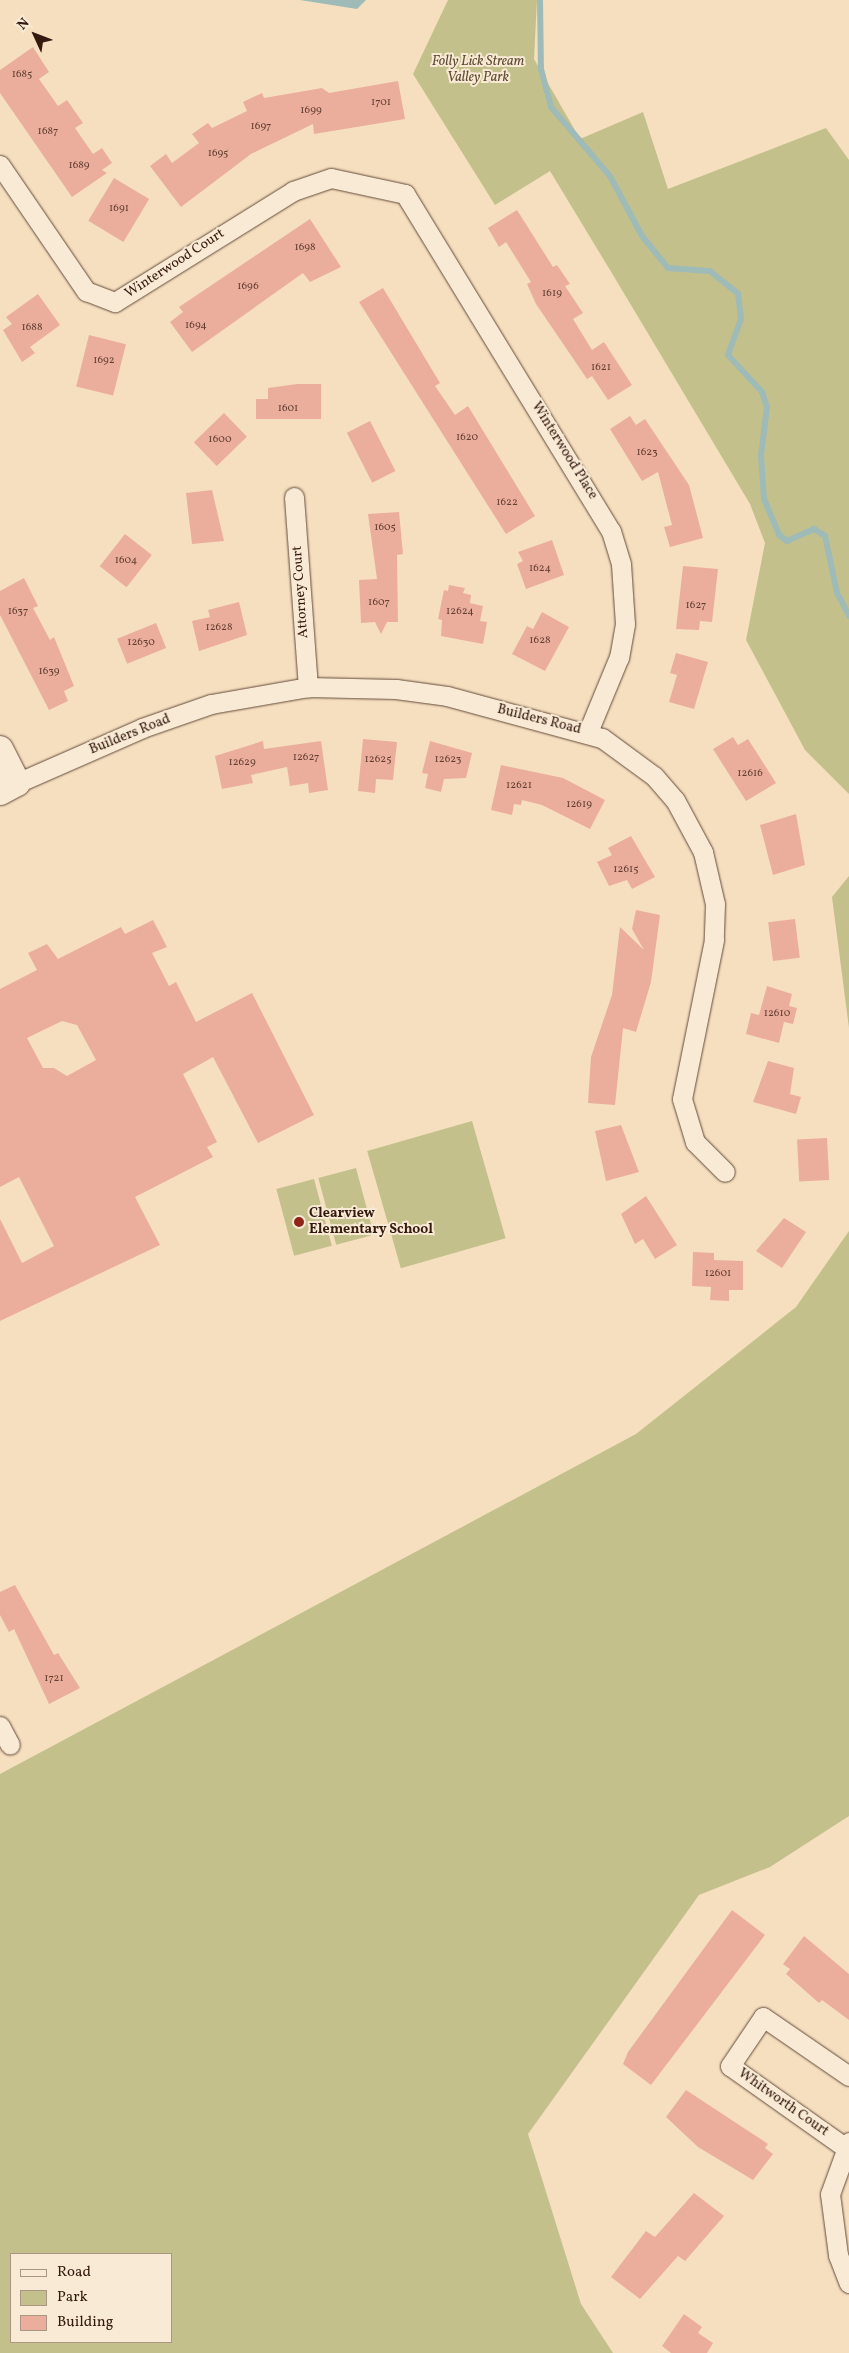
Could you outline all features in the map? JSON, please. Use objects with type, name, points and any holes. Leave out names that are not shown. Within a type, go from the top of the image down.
[{"type":"street","name":"Winterwood Court","points":[[0,165],[86,291],[115,302],[293,191],[331,178],[405,194]]},
{"type":"street","name":"Winterwood Place","points":[[405,194],[611,531],[621,564],[625,624],[619,657],[588,732]]},
{"type":"street","name":"Attorney Court","points":[[294,497],[308,687]]},
{"type":"street","name":"Builders Road","points":[[9,788],[142,728],[211,704],[308,687],[396,689],[447,696],[588,732],[654,776],[675,800],[703,852],[715,904],[714,940],[682,1098],[695,1142],[725,1172]]},
{"type":"street","points":[[0,749],[9,788]]},
{"type":"street","points":[[0,1726],[10,1745]]},
{"type":"street","name":"Whitworth Court","points":[[848,2145],[730,2066],[763,2017],[849,2076]]},
{"type":"street","points":[[848,2145],[830,2194],[838,2255],[849,2283]]},
{"type":"green space","name":"Folly Lick Stream Valley Park","points":[[448,0],[537,0],[534,59],[580,139],[643,112],[668,189],[826,128],[849,160],[849,794],[805,750],[746,640],[765,543],[750,504],[613,275],[550,171],[495,205],[413,74]]},
{"type":"green space","points":[[849,876],[849,1028],[832,897]]},
{"type":"green space","points":[[472,1121],[506,1238],[401,1268],[367,1151]]},
{"type":"green space","points":[[356,1168],[374,1235],[336,1245],[318,1178]]},
{"type":"green space","points":[[314,1179],[332,1246],[294,1256],[276,1189]]},
{"type":"green space","points":[[849,1231],[849,1816],[770,1867],[699,1895],[528,2134],[581,2304],[613,2353],[0,2353],[0,1774],[636,1434],[796,1307]]},
{"type":"water","points":[[300,0],[366,0],[357,9]]},
{"type":"building","points":[[33,47],[49,72],[39,79],[58,106],[67,100],[83,123],[75,128],[93,154],[102,148],[112,163],[102,170],[107,173],[72,197],[0,93],[0,70]]},
{"type":"building","points":[[398,81],[405,119],[314,134],[313,124],[251,154],[181,207],[150,166],[166,154],[172,163],[199,143],[192,134],[208,123],[212,128],[247,111],[243,102],[262,93],[264,98],[322,88],[329,93]]},
{"type":"building","points":[[114,178],[149,199],[123,242],[88,221]]},
{"type":"building","points":[[517,210],[553,267],[557,265],[570,284],[565,286],[583,313],[573,319],[592,350],[604,342],[632,385],[608,400],[592,376],[587,379],[536,304],[527,284],[531,282],[506,242],[499,247],[488,228]]},
{"type":"building","points":[[310,219],[341,267],[310,282],[303,273],[192,352],[170,322],[183,312],[179,307]]},
{"type":"building","points":[[383,288],[440,383],[435,386],[455,415],[468,406],[535,516],[506,534],[359,302]]},
{"type":"building","points":[[38,294],[60,325],[30,347],[35,353],[22,362],[3,330],[12,324],[6,317]]},
{"type":"building","points":[[89,335],[126,344],[113,396],[76,386]]},
{"type":"building","points":[[297,384],[321,384],[321,419],[256,419],[256,399],[268,399],[268,388]]},
{"type":"building","points":[[224,413],[247,437],[217,466],[194,442]]},
{"type":"building","points":[[630,416],[636,425],[645,419],[689,485],[703,538],[670,547],[664,527],[672,525],[658,472],[642,481],[610,429]]},
{"type":"building","points":[[370,421],[395,471],[372,483],[347,433]]},
{"type":"building","points":[[212,490],[224,541],[192,544],[186,493]]},
{"type":"building","points":[[399,512],[403,554],[397,555],[398,622],[387,622],[381,634],[375,622],[361,623],[359,580],[377,579],[368,514]]},
{"type":"building","points":[[125,534],[152,555],[127,587],[100,566]]},
{"type":"building","points":[[552,540],[564,575],[526,589],[517,564],[523,561],[518,552]]},
{"type":"building","points":[[683,566],[718,569],[712,622],[700,621],[699,630],[676,629]]},
{"type":"building","points":[[24,578],[38,606],[33,608],[50,640],[54,637],[74,686],[64,691],[68,701],[49,710],[0,615],[0,591]]},
{"type":"building","points":[[449,585],[465,588],[463,593],[471,595],[470,603],[483,606],[480,621],[487,622],[483,644],[441,636],[442,620],[438,619],[444,590],[448,591]]},
{"type":"building","points":[[239,602],[247,635],[199,651],[192,621],[210,617],[208,610]]},
{"type":"building","points":[[542,612],[569,627],[545,671],[512,654],[527,626],[533,629]]},
{"type":"building","points":[[156,623],[166,648],[127,664],[117,639]]},
{"type":"building","points":[[676,653],[708,662],[694,709],[669,702],[677,675],[670,673]]},
{"type":"building","points":[[733,737],[738,745],[748,739],[776,783],[746,801],[713,749]]},
{"type":"building","points":[[363,739],[397,742],[393,780],[376,779],[375,793],[358,791]]},
{"type":"building","points":[[263,741],[264,749],[321,741],[328,790],[309,793],[308,783],[290,786],[287,767],[251,775],[253,783],[222,789],[215,756]]},
{"type":"building","points":[[430,741],[472,753],[466,778],[444,779],[441,792],[425,788],[428,774],[422,773]]},
{"type":"building","points":[[501,765],[563,778],[605,800],[590,829],[542,805],[522,800],[521,805],[514,804],[512,815],[491,810]]},
{"type":"building","points":[[796,814],[805,865],[773,875],[760,825]]},
{"type":"building","points":[[631,836],[655,877],[632,889],[627,880],[609,886],[597,862],[612,855],[608,848]]},
{"type":"building","points":[[636,910],[660,915],[651,982],[636,1032],[623,1028],[615,1105],[588,1103],[591,1057],[612,995],[620,927],[644,950],[632,929]]},
{"type":"building","points":[[795,919],[800,958],[773,961],[768,922]]},
{"type":"building","points":[[153,920],[167,947],[152,953],[169,986],[176,982],[196,1022],[252,993],[314,1115],[258,1143],[213,1057],[183,1074],[217,1142],[207,1147],[213,1157],[135,1197],[160,1245],[0,1321],[0,1219],[22,1263],[54,1246],[19,1177],[0,1187],[0,989],[37,970],[28,953],[47,944],[58,959],[121,927],[125,934]],"holes":[[[62,1021],[77,1025],[96,1060],[67,1076],[54,1068],[43,1068],[27,1038]]]},
{"type":"building","points":[[767,986],[792,994],[789,1006],[797,1008],[793,1024],[784,1022],[779,1043],[746,1034],[751,1013],[759,1015]]},
{"type":"building","points":[[768,1061],[794,1068],[790,1094],[801,1097],[796,1114],[753,1102]]},
{"type":"building","points":[[621,1125],[639,1172],[606,1181],[595,1131]]},
{"type":"building","points":[[827,1138],[829,1180],[799,1182],[797,1140]]},
{"type":"building","points":[[646,1196],[677,1245],[655,1259],[643,1239],[635,1244],[621,1214]]},
{"type":"building","points":[[784,1218],[806,1232],[782,1268],[756,1251]]},
{"type":"building","points":[[693,1252],[714,1253],[714,1260],[743,1261],[743,1290],[729,1290],[729,1301],[710,1300],[711,1287],[692,1286]]},
{"type":"building","points":[[15,1585],[54,1655],[58,1653],[80,1688],[49,1704],[14,1629],[9,1632],[0,1615],[0,1592]]},
{"type":"building","points":[[732,1910],[765,1935],[651,2085],[623,2064],[628,2052]]},
{"type":"building","points":[[804,1936],[849,1974],[849,2020],[822,2000],[819,2003],[786,1974],[790,1969],[783,1964]]},
{"type":"building","points":[[686,2090],[768,2144],[765,2148],[773,2154],[753,2180],[698,2147],[666,2117]]},
{"type":"building","points":[[694,2193],[724,2216],[685,2261],[678,2256],[640,2299],[611,2277],[646,2231],[655,2237]]},
{"type":"building","points":[[684,2314],[702,2327],[698,2333],[713,2343],[707,2353],[671,2353],[662,2346]]},
{"type":"waterway","points":[[540,0],[541,69],[551,107],[610,176],[642,236],[668,268],[710,271],[738,294],[741,319],[728,355],[762,392],[767,407],[761,455],[764,499],[779,535],[787,541],[814,529],[825,536],[837,593],[849,616]]},
{"type":"place","name":"Clearview Elementary School","points":[[299,1222]]}]
